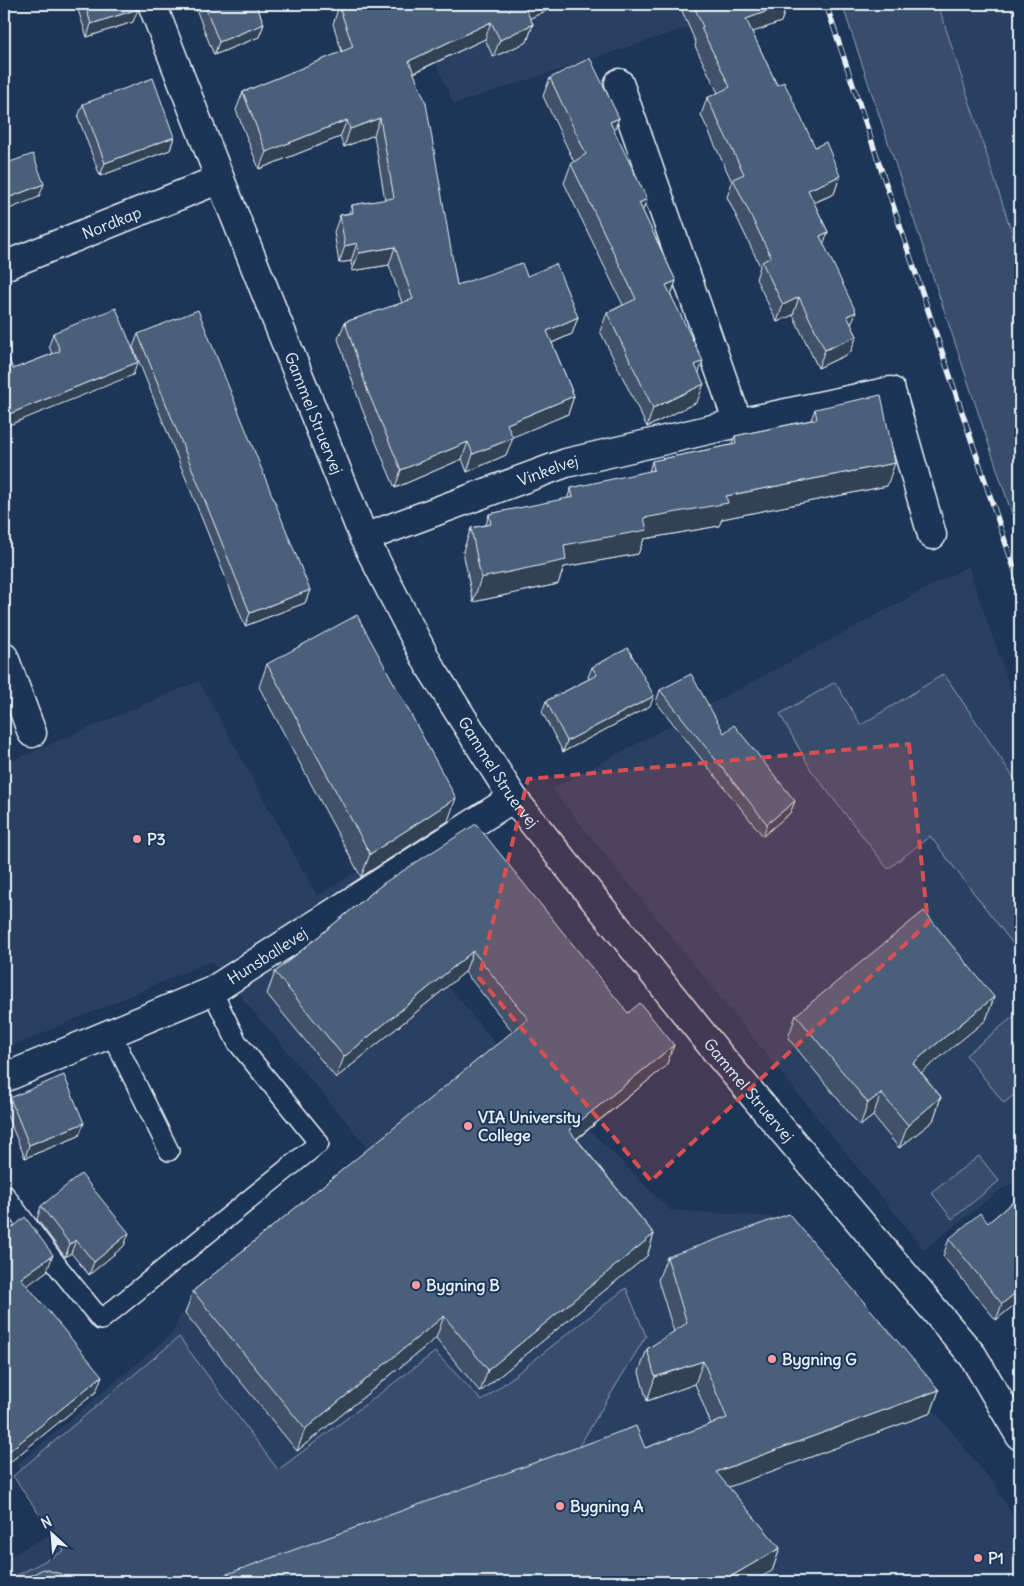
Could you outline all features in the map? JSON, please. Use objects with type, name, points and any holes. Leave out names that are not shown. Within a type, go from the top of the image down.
[{"type":"street","name":"Gammel Struervej","points":[[152,4],[364,538],[429,665],[513,798],[720,1056],[973,1356],[1020,1436]]},
{"type":"street","points":[[619,83],[738,423]]},
{"type":"street","name":"Nordkap","points":[[4,266],[220,179]]},
{"type":"street","name":"Vinkelvej","points":[[364,538],[566,463],[738,423],[891,391],[932,535]]},
{"type":"street","points":[[4,657],[32,734]]},
{"type":"street","name":"Hunsballevej","points":[[4,1078],[212,991],[513,798]]},
{"type":"lane","points":[[4,1194],[58,1268],[101,1320],[320,1143],[237,1042],[212,991]]},
{"type":"lane","points":[[111,1033],[168,1151]]},
{"type":"highlighted area","points":[[909,744],[928,923],[651,1181],[479,978],[528,779]]},
{"type":"shaded area","points":[[410,4],[760,4],[454,104]]},
{"type":"shaded area","points":[[842,4],[938,4],[1020,258],[1020,538]]},
{"type":"shaded area","points":[[938,4],[1020,4],[1020,258],[961,72]]},
{"type":"shaded area","points":[[968,566],[1020,716],[1020,1179],[1002,1189],[924,1250],[552,789]]},
{"type":"shaded area","points":[[944,674],[1020,787],[1020,953],[930,836],[888,869],[811,770],[780,714],[835,682],[861,725]]},
{"type":"shaded area","name":"VIA University College","points":[[199,681],[317,896],[356,872],[502,1052],[556,1097],[670,1210],[774,1217],[996,1486],[1020,1529],[1020,1582],[4,1582],[4,1560],[61,1528],[16,1465],[172,1334],[180,1316],[375,1156],[211,961],[4,1050],[4,764]]},
{"type":"shaded area","points":[[1019,1012],[1020,1090],[1004,1103],[966,1055]]},
{"type":"shaded area","points":[[979,1156],[999,1181],[952,1219],[931,1192]]},
{"type":"shaded area","points":[[626,1288],[646,1336],[572,1458],[245,1582],[4,1582],[64,1551],[13,1476],[179,1337],[278,1470],[435,1352],[482,1401]]},
{"type":"building","points":[[85,4],[136,4],[138,9],[91,24]]},
{"type":"building","points":[[204,4],[256,4],[264,24],[219,42]]},
{"type":"building","points":[[347,4],[530,4],[524,6],[533,24],[500,40],[491,22],[409,61],[426,103],[457,285],[522,263],[527,276],[556,264],[578,317],[547,331],[574,396],[507,424],[513,438],[473,454],[468,442],[401,470],[368,392],[345,322],[413,299],[395,247],[359,253],[357,243],[345,246],[340,215],[353,213],[352,205],[394,198],[380,118],[350,129],[347,120],[266,152],[243,92],[353,47],[339,6]]},
{"type":"building","points":[[693,4],[787,4],[746,19],[777,85],[784,82],[815,147],[826,142],[840,176],[808,190],[828,232],[820,236],[856,312],[847,316],[857,336],[825,350],[799,297],[783,305],[762,262],[771,257],[733,179],[744,174],[707,98],[730,87],[701,28],[703,27]]},
{"type":"building","points":[[590,58],[619,118],[610,122],[647,199],[639,203],[676,281],[666,285],[703,361],[695,365],[704,384],[653,408],[607,313],[636,299],[571,164],[586,154],[550,78]]},
{"type":"building","points":[[153,78],[174,137],[105,163],[83,104]]},
{"type":"building","points":[[33,154],[44,184],[5,199],[4,164]]},
{"type":"building","points":[[116,308],[138,362],[4,416],[4,352],[6,351],[13,369],[60,351],[53,333]]},
{"type":"building","points":[[198,310],[310,590],[250,613],[138,334]]},
{"type":"building","points":[[881,395],[895,463],[726,496],[728,503],[644,518],[647,530],[564,545],[566,560],[481,578],[471,528],[491,524],[489,514],[573,497],[571,488],[654,470],[652,461],[736,444],[735,436],[817,419],[815,409]]},
{"type":"building","points":[[357,615],[456,798],[370,854],[267,664]]},
{"type":"building","points":[[628,648],[654,696],[567,741],[546,701],[597,675],[592,667]]},
{"type":"building","points":[[691,674],[724,733],[734,725],[795,801],[767,824],[660,690]]},
{"type":"building","points":[[4,702],[8,714],[4,716]]},
{"type":"building","points":[[476,824],[628,1013],[640,1003],[674,1045],[569,1130],[654,1234],[488,1370],[444,1316],[305,1429],[193,1291],[528,1019],[473,951],[344,1057],[275,972],[384,883]]},
{"type":"building","points":[[924,911],[994,997],[913,1063],[941,1097],[908,1125],[881,1093],[868,1103],[796,1015]]},
{"type":"building","points":[[64,1075],[84,1123],[29,1145],[10,1098]]},
{"type":"building","points":[[81,1174],[129,1233],[94,1262],[76,1240],[70,1244],[41,1206]]},
{"type":"building","points":[[1020,1196],[1020,1289],[1002,1304],[949,1239],[980,1213],[988,1223]]},
{"type":"building","points":[[789,1214],[939,1390],[716,1472],[780,1548],[721,1582],[205,1582],[636,1426],[645,1448],[727,1418],[703,1361],[655,1377],[647,1349],[687,1323],[667,1257]]},
{"type":"building","points":[[25,1217],[53,1255],[21,1278],[102,1376],[8,1452],[4,1447],[4,1225],[8,1222],[12,1228]]},
{"type":"building","points":[[43,1569],[61,1574],[66,1582],[25,1582],[26,1578]]},
{"type":"railway","points":[[826,4],[1020,586]]},
{"type":"place","name":"P3","points":[[137,839]]},
{"type":"place","name":"VIA University College","points":[[468,1126]]},
{"type":"place","name":"Bygning B","points":[[416,1285]]},
{"type":"place","name":"Bygning G","points":[[772,1359]]},
{"type":"place","name":"Bygning A","points":[[560,1506]]},
{"type":"place","name":"P1","points":[[978,1558]]}]
